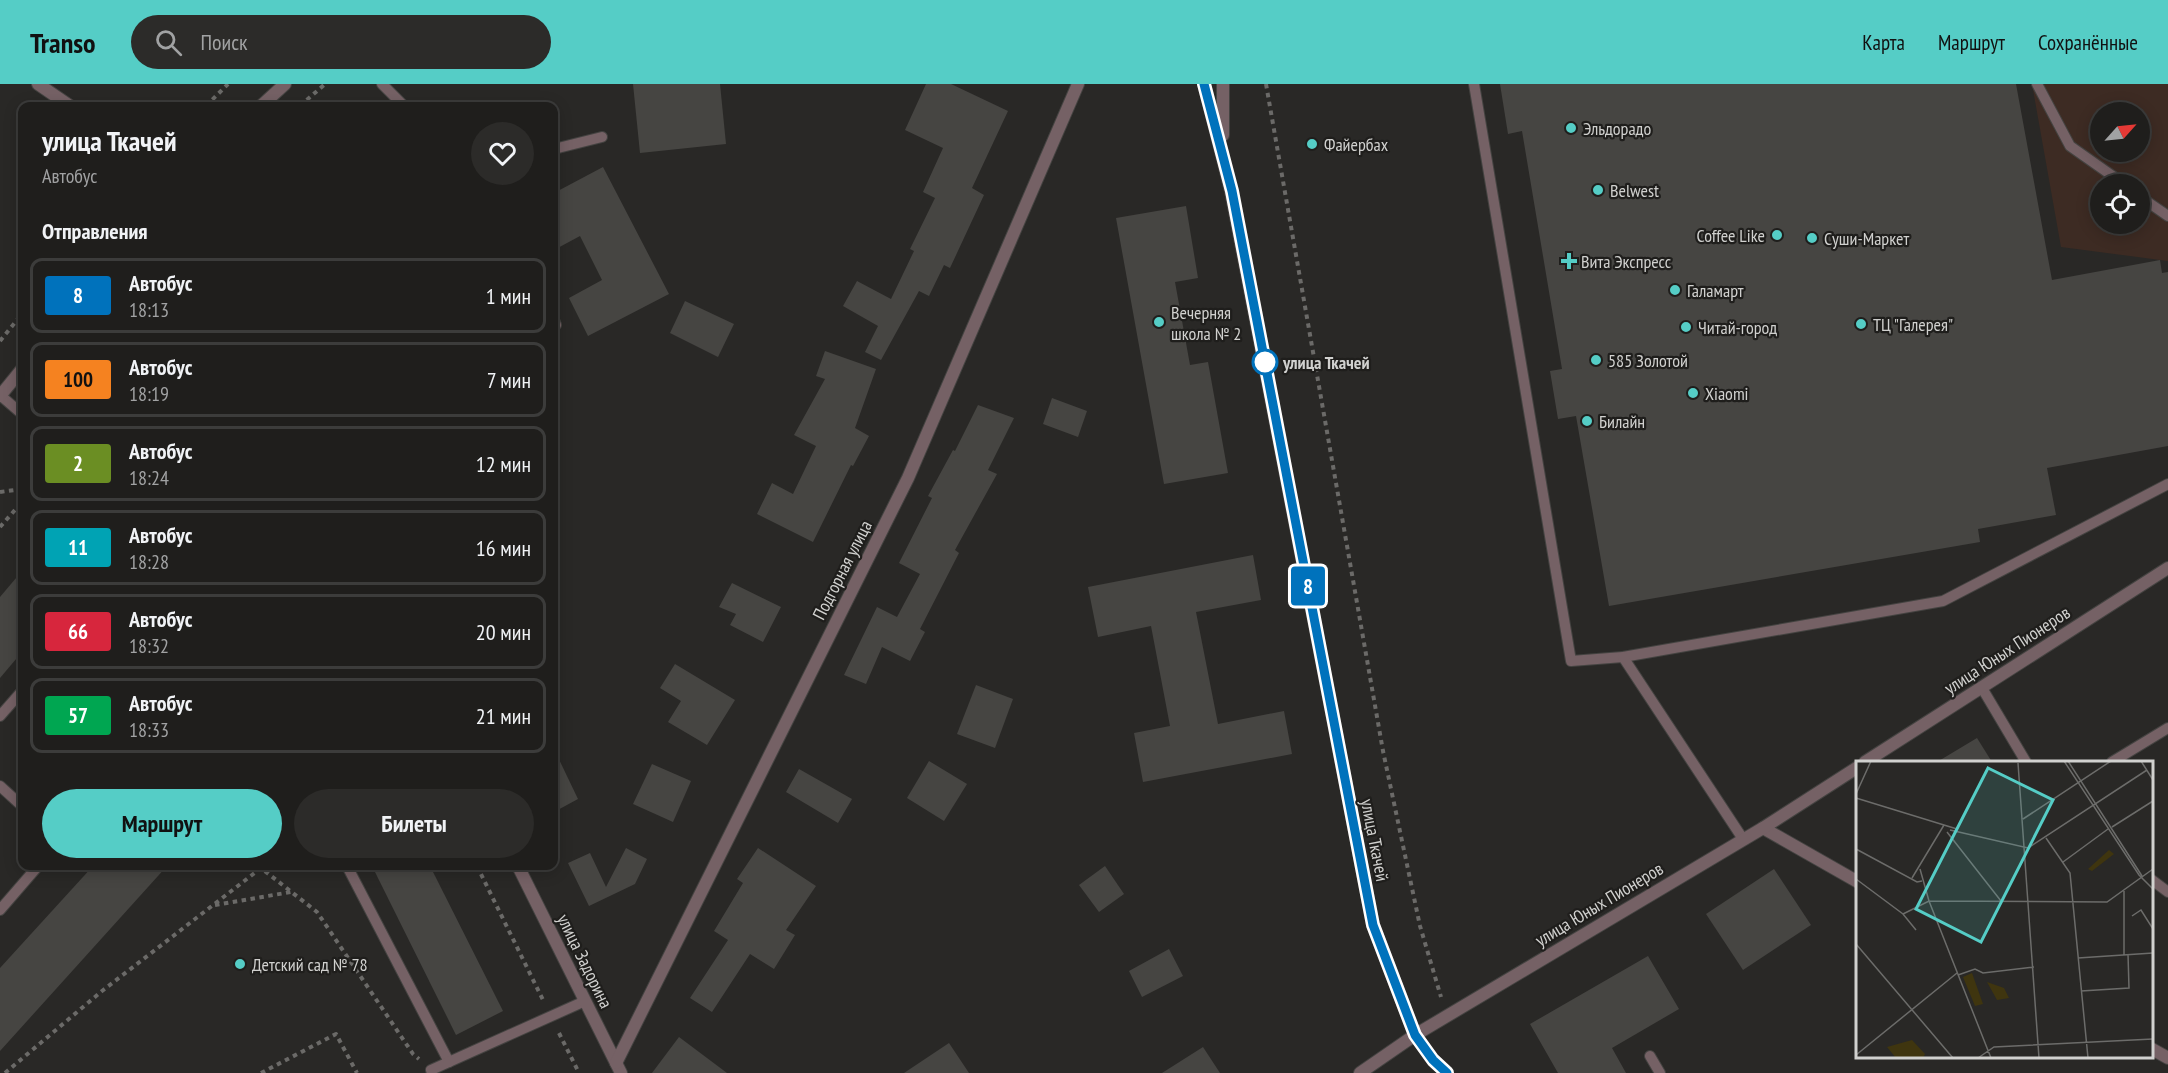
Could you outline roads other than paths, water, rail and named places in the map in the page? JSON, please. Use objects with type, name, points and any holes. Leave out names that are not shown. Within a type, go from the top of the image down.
[{"type":"street","points":[[38,84],[64,102]]},
{"type":"street","points":[[265,102],[285,84]]},
{"type":"street","name":"Подгорная улица","points":[[618,1068],[908,478],[1078,84]]},
{"type":"street","name":"улица Ткачей","points":[[1204,84],[1222,152],[1373,925],[1415,1035],[1433,1060],[1447,1073]]},
{"type":"street","name":"улица Ткачей","points":[[1222,152],[1223,84]]},
{"type":"street","points":[[0,395],[18,374]]},
{"type":"street","name":"улица Юных Пионеров","points":[[1867,761],[2168,568]]},
{"type":"street","name":"улица Юных Пионеров","points":[[1360,1073],[1415,1035],[1763,828],[1856,768]]},
{"type":"street","points":[[1763,828],[1856,881]]},
{"type":"street","name":"улица Задорина","points":[[520,870],[618,1068]]},
{"type":"street","points":[[2153,1050],[2168,1058]]},
{"type":"lane","points":[[382,84],[400,102]]},
{"type":"lane","points":[[1474,84],[1570,662],[1623,657],[1943,601],[2168,484]]},
{"type":"lane","points":[[2037,84],[2070,146],[2110,174]]},
{"type":"lane","points":[[558,148],[602,137]]},
{"type":"lane","points":[[2150,204],[2168,216]]},
{"type":"lane","points":[[0,395],[18,411]]},
{"type":"lane","points":[[1623,657],[1743,839]]},
{"type":"lane","points":[[1982,688],[2025,761]]},
{"type":"lane","points":[[0,716],[18,696]]},
{"type":"lane","points":[[2114,761],[2168,728]]},
{"type":"lane","points":[[0,786],[18,802]]},
{"type":"lane","points":[[0,910],[35,870]]},
{"type":"lane","points":[[349,870],[449,1062]]},
{"type":"lane","points":[[2153,881],[2168,892]]},
{"type":"lane","points":[[431,1072],[585,1001]]},
{"type":"lane","points":[[1650,1056],[1660,1073]]},
{"type":"place","name":"Эльдорадо","points":[[1571,128]]},
{"type":"place","name":"Файербах","points":[[1312,144]]},
{"type":"place","name":"Belwest","points":[[1598,190]]},
{"type":"place","name":"Coffee Like","points":[[1777,235]]},
{"type":"place","name":"Суши-Маркет","points":[[1812,238]]},
{"type":"place","name":"Вита Экспресс","points":[[1569,261]]},
{"type":"place","name":"Галамарт","points":[[1675,290]]},
{"type":"place","name":"Вечерняя школа № 2","points":[[1159,322]]},
{"type":"place","name":"ТЦ \"Галерея\"","points":[[1861,324]]},
{"type":"place","name":"Читай-город","points":[[1686,327]]},
{"type":"place","name":"585 Золотой","points":[[1596,360]]},
{"type":"place","name":"улица Ткачей","points":[[1265,362]]},
{"type":"place","name":"Xiaomi","points":[[1693,393]]},
{"type":"place","name":"Билайн","points":[[1587,421]]},
{"type":"place","name":"Детский сад № 78","points":[[240,964]]}]
